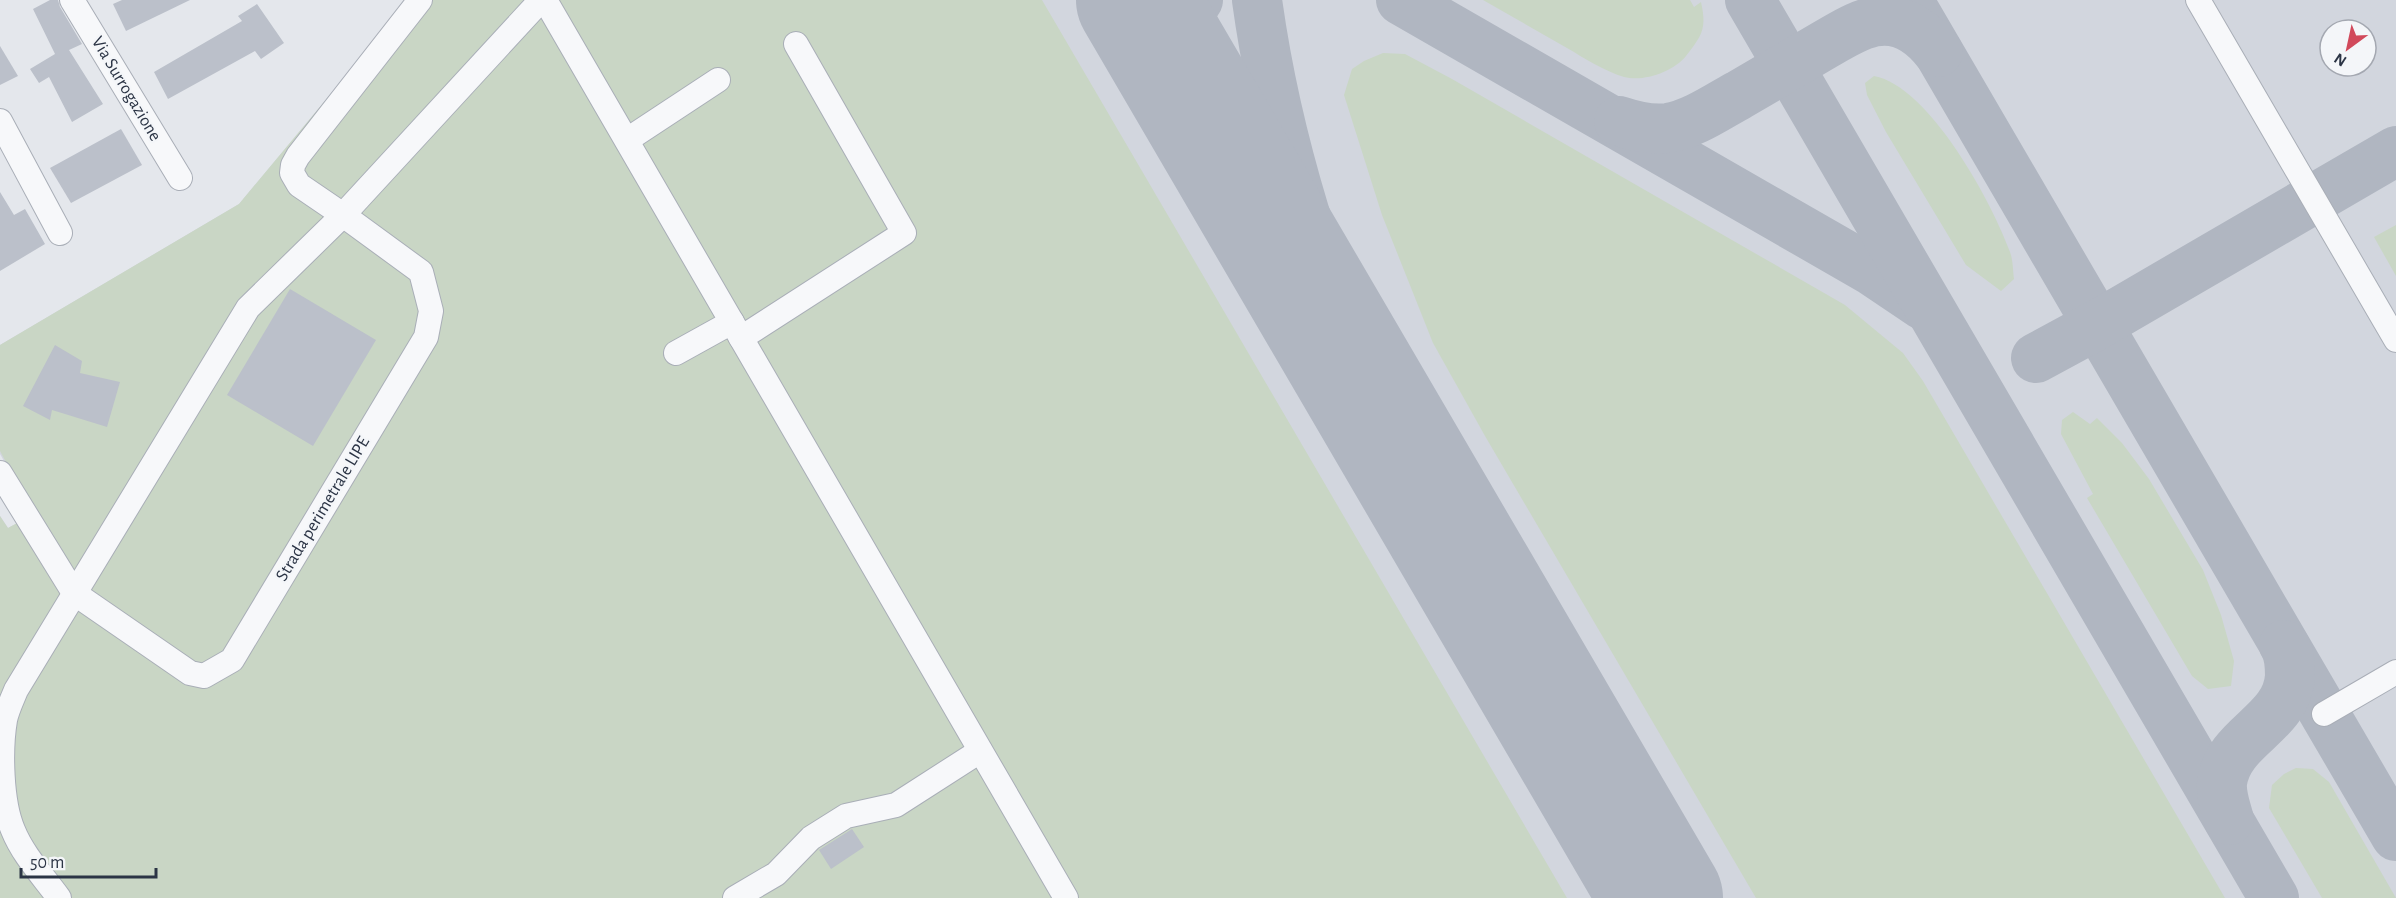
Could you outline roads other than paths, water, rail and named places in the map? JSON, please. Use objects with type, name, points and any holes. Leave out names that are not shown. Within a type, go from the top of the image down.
[{"type":"street","name":"Via Surrogazione","points":[[72,0],[180,178]]},
{"type":"street","name":"Strada perimetrale LIPE","points":[[0,473],[74,593],[190,673],[204,676],[232,660],[426,337],[431,311],[421,272],[299,185],[292,173],[293,165],[420,0]]},
{"type":"street","points":[[59,898],[24,852],[13,829],[6,806],[4,723],[16,690],[248,308],[343,215],[543,0],[627,140],[1066,898]]},
{"type":"street","points":[[2198,0],[2396,339]]},
{"type":"street","points":[[676,353],[736,330],[904,233],[796,44]]},
{"type":"street","points":[[627,140],[718,80]]},
{"type":"street","points":[[0,121],[60,233]]},
{"type":"street","points":[[2325,714],[2396,672]]},
{"type":"street","points":[[735,898],[776,874],[810,838],[846,816],[896,805],[980,751]]}]
